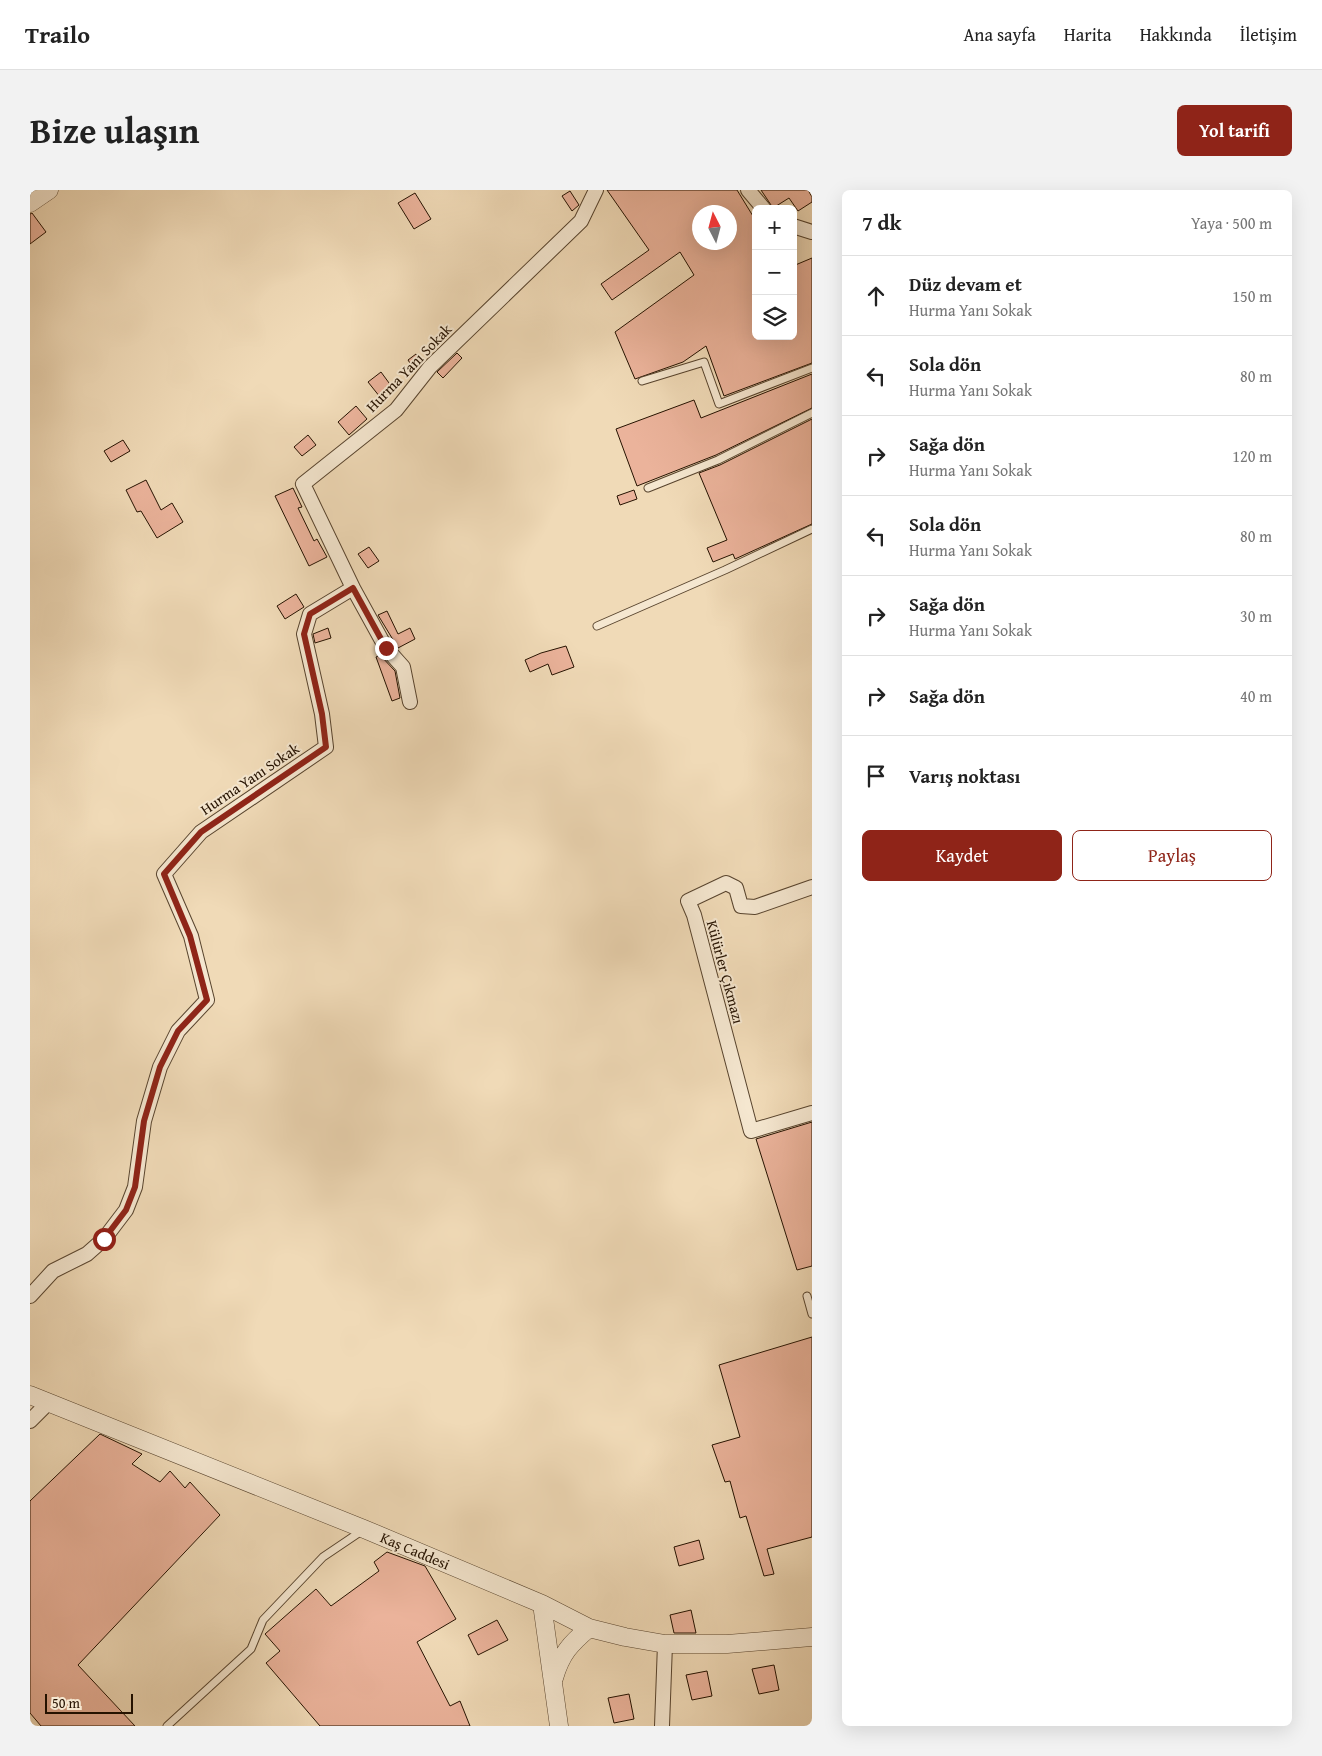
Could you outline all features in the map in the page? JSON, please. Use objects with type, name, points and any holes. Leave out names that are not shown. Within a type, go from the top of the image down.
[{"type":"street","points":[[30,203],[49,190]]},
{"type":"street","name":"Hurma Yanı Sokak","points":[[30,1296],[53,1272],[87,1254],[104,1239],[126,1210],[135,1187],[144,1121],[160,1067],[178,1031],[207,1000],[190,936],[164,874],[201,832],[326,747],[322,714],[304,634],[310,614],[353,588],[304,484],[396,410],[430,367],[581,221],[596,190]]},
{"type":"street","points":[[748,190],[761,205]]},
{"type":"street","points":[[797,227],[812,232]]},
{"type":"street","points":[[353,588],[386,648],[403,667],[410,702]]},
{"type":"street","name":"Külürler Çıkmazı","points":[[812,888],[755,907],[741,906],[736,888],[726,883],[688,901],[694,915],[751,1131],[812,1113]]},
{"type":"street","name":"Kaş Caddesi","points":[[30,1395],[364,1529],[542,1604],[589,1628],[664,1644],[727,1644],[812,1637]]},
{"type":"street","points":[[30,1421],[48,1402]]},
{"type":"street","points":[[542,1604],[559,1726]]},
{"type":"street","points":[[552,1684],[559,1660],[571,1643],[589,1628]]},
{"type":"street","points":[[662,1726],[664,1644]]},
{"type":"lane","points":[[642,381],[704,362],[719,404],[812,368]]},
{"type":"lane","points":[[648,488],[718,460],[812,413]]},
{"type":"lane","points":[[597,626],[725,570],[812,529]]},
{"type":"lane","points":[[807,1296],[812,1314]]},
{"type":"lane","points":[[168,1726],[251,1649],[264,1620],[323,1557],[364,1529]]},
{"type":"building","points":[[607,190],[737,190],[752,214],[752,340],[797,340],[797,264],[812,258],[812,363],[724,396],[706,346],[683,362],[635,379],[615,332],[694,275],[680,252],[612,300],[601,284],[649,250]]},
{"type":"building","points":[[761,190],[808,190],[812,197],[812,202],[798,211],[797,205],[794,205],[789,198],[778,205],[771,205]]},
{"type":"building","points":[[570,191],[579,205],[572,211],[562,196]]},
{"type":"building","points":[[415,193],[431,219],[414,229],[398,203]]},
{"type":"building","points":[[32,213],[46,232],[30,244],[30,214]]},
{"type":"building","points":[[457,353],[462,358],[443,378],[437,372]]},
{"type":"building","points":[[416,354],[422,363],[415,371],[408,360]]},
{"type":"building","points":[[381,372],[392,387],[380,397],[368,382]]},
{"type":"building","points":[[812,374],[812,408],[716,455],[637,486],[616,429],[694,400],[701,418]]},
{"type":"building","points":[[356,406],[367,419],[349,435],[338,422]]},
{"type":"building","points":[[812,419],[812,524],[735,559],[733,554],[713,562],[707,548],[727,540],[699,473],[720,465]]},
{"type":"building","points":[[308,435],[316,445],[302,456],[294,447]]},
{"type":"building","points":[[123,440],[130,451],[111,462],[104,451]]},
{"type":"building","points":[[146,480],[161,510],[172,503],[183,522],[157,538],[141,511],[137,512],[126,490]]},
{"type":"building","points":[[293,488],[302,507],[298,508],[314,541],[317,539],[327,557],[309,566],[275,496]]},
{"type":"building","points":[[634,490],[637,499],[620,505],[617,496]]},
{"type":"building","points":[[369,547],[379,561],[368,568],[358,554]]},
{"type":"building","points":[[296,594],[304,607],[285,619],[277,606]]},
{"type":"building","points":[[387,611],[398,634],[410,628],[415,639],[398,648],[378,615]]},
{"type":"building","points":[[328,628],[331,638],[315,643],[313,634]]},
{"type":"building","points":[[566,646],[574,667],[552,675],[548,664],[530,672],[525,660]]},
{"type":"building","points":[[380,655],[395,671],[400,698],[392,701],[376,657]]},
{"type":"building","points":[[812,1122],[812,1266],[797,1270],[756,1139]]},
{"type":"building","points":[[812,1337],[812,1537],[767,1549],[774,1574],[764,1576],[746,1516],[740,1518],[730,1481],[725,1482],[712,1445],[740,1437],[719,1365]]},
{"type":"building","points":[[100,1434],[142,1454],[132,1464],[160,1482],[170,1471],[185,1488],[190,1482],[220,1515],[78,1665],[135,1726],[41,1726],[30,1713],[30,1501]]},
{"type":"building","points":[[699,1540],[704,1559],[679,1566],[674,1547]]},
{"type":"building","points":[[387,1552],[425,1566],[456,1619],[417,1642],[450,1706],[460,1701],[470,1726],[320,1726],[266,1663],[280,1651],[265,1634],[316,1589],[331,1606],[379,1571],[374,1562]]},
{"type":"building","points":[[691,1610],[696,1633],[674,1633],[670,1615]]},
{"type":"building","points":[[497,1620],[508,1640],[478,1655],[468,1635]]},
{"type":"building","points":[[774,1665],[779,1690],[759,1694],[752,1669]]},
{"type":"building","points":[[707,1671],[712,1696],[692,1700],[686,1675]]},
{"type":"building","points":[[629,1694],[634,1719],[614,1723],[608,1698]]},
{"type":"route","points":[[104,1239],[126,1210],[135,1187],[144,1121],[160,1067],[178,1031],[207,1000],[190,936],[164,874],[201,832],[326,747],[322,714],[304,634],[310,614],[353,588],[386,648]]}]
